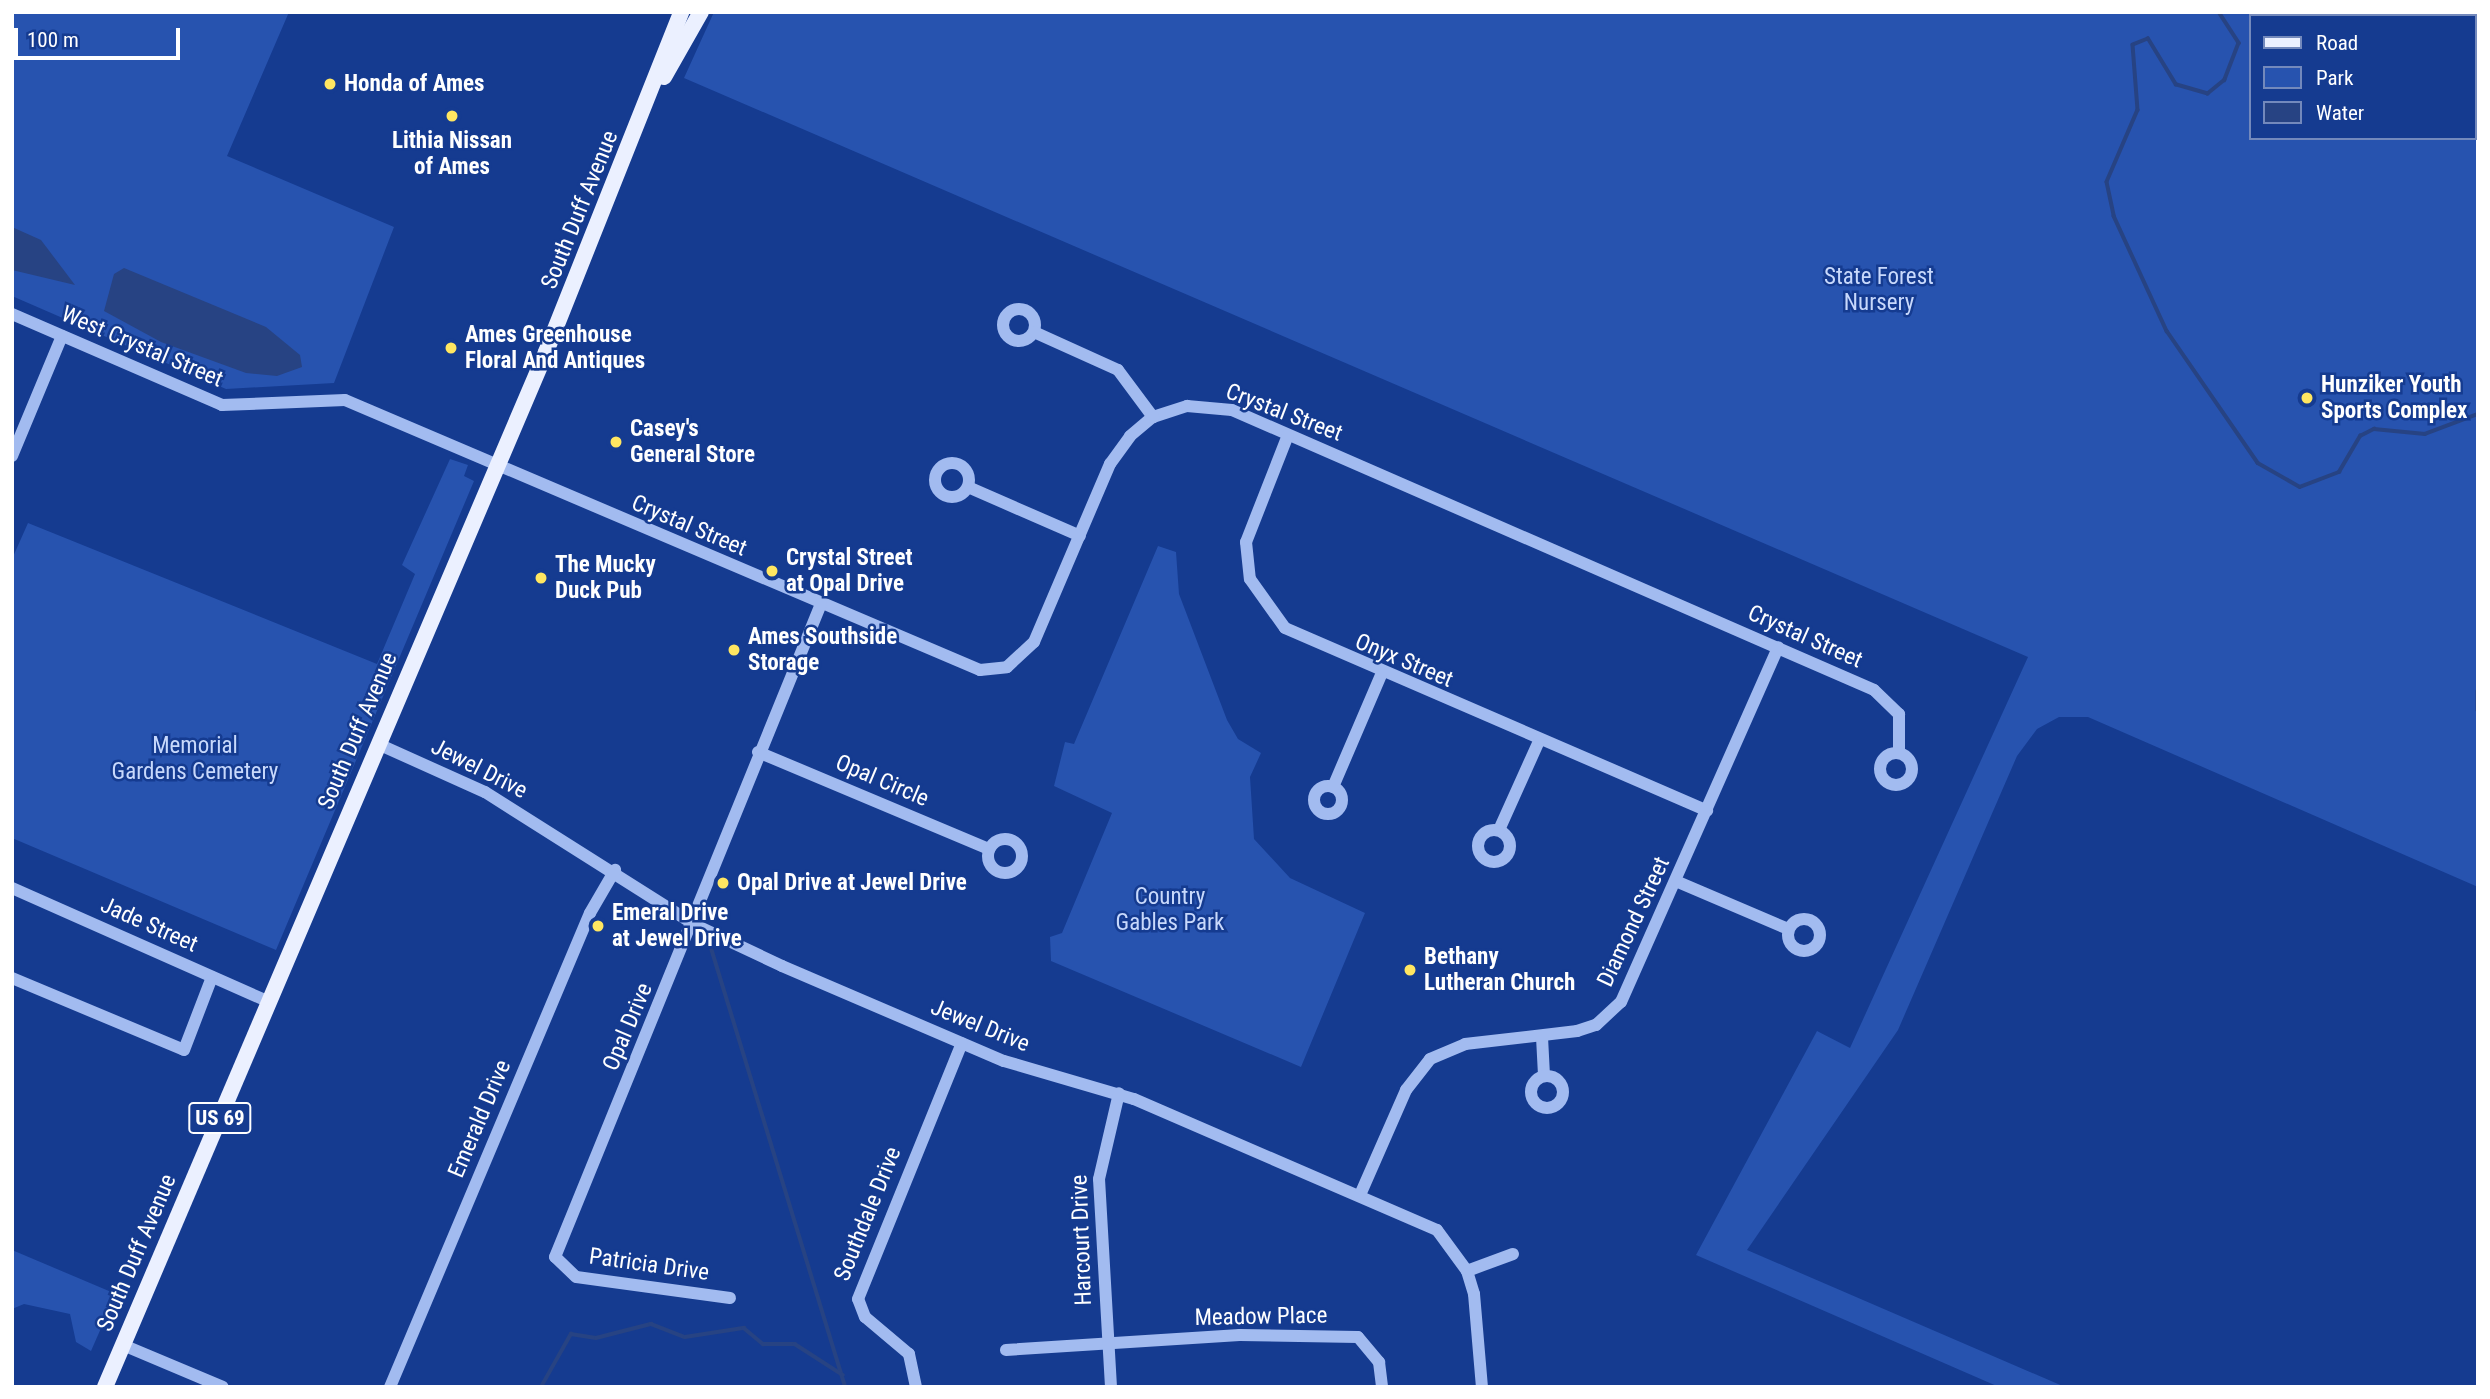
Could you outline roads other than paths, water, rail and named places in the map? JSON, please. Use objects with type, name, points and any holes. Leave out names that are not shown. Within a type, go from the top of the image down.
[{"type":"main road","name":"South Duff Avenue","points":[[105,1387],[653,94],[681,12]]},
{"type":"main road","name":"South Duff Avenue","points":[[653,94],[701,12]]},
{"type":"street","name":"West Crystal Street","points":[[12,314],[222,405],[345,400],[496,466]]},
{"type":"street","points":[[1034,332],[1118,370],[1153,417]]},
{"type":"street","points":[[12,456],[62,335]]},
{"type":"street","name":"Crystal Street","points":[[496,466],[965,664],[1007,667],[1034,642],[1119,449],[1153,417],[1209,406],[1288,435],[1778,647],[1886,697],[1902,723],[1899,752]]},
{"type":"street","name":"Onyx Street","points":[[1288,435],[1250,522],[1250,579],[1285,628],[1381,674],[1707,811]]},
{"type":"street","points":[[968,487],[1080,536]]},
{"type":"street","name":"Opal Drive","points":[[562,1270],[555,1257],[559,1242],[695,925],[758,752],[821,604]]},
{"type":"street","name":"Diamond Street","points":[[1360,1195],[1406,1090],[1430,1059],[1465,1044],[1542,1037],[1596,1025],[1616,1008],[1678,882],[1778,647]]},
{"type":"street","points":[[1333,788],[1381,674]]},
{"type":"street","points":[[1499,830],[1539,741]]},
{"type":"street","name":"Jewel Drive","points":[[378,744],[485,792],[615,870],[695,925],[962,1043],[1119,1093],[1437,1230],[1467,1270],[1482,1387]]},
{"type":"street","name":"Opal Circle","points":[[758,752],[989,849]]},
{"type":"street","name":"Emerald Drive","points":[[390,1387],[590,913],[615,870]]},
{"type":"street","points":[[1678,882],[1788,929]]},
{"type":"street","name":"Jade Street","points":[[12,888],[269,1002]]},
{"type":"street","points":[[12,978],[184,1050],[212,976]]},
{"type":"street","points":[[1542,1037],[1544,1075]]},
{"type":"street","name":"Southdale Drive","points":[[916,1387],[909,1354],[865,1317],[858,1299],[962,1043]]},
{"type":"street","name":"Harcourt Drive","points":[[1111,1387],[1099,1179],[1119,1093]]},
{"type":"street","points":[[1467,1270],[1513,1254]]},
{"type":"street","name":"Patricia Drive","points":[[562,1270],[730,1298]]},
{"type":"street","name":"Meadow Place","points":[[1108,1343],[1358,1337],[1378,1362],[1382,1387]]},
{"type":"street","points":[[1006,1350],[1108,1343]]},
{"type":"street","points":[[123,1345],[223,1387]]},
{"type":"water","points":[[12,227],[41,240],[75,285],[12,270]]},
{"type":"water","points":[[124,268],[266,327],[300,355],[302,367],[277,376],[246,373],[161,342],[104,311],[114,274]]},
{"type":"waterway","points":[[2219,12],[2239,43],[2225,80],[2208,94],[2176,85],[2148,39],[2133,45],[2138,110],[2107,182],[2114,216],[2167,331],[2258,463],[2300,487],[2339,472],[2360,436],[2374,429],[2425,434],[2478,414]]},
{"type":"waterway","points":[[2478,691],[2478,710]]},
{"type":"waterway","points":[[712,950],[846,1387]]},
{"type":"waterway","points":[[541,1387],[571,1334],[596,1338],[651,1324],[685,1337],[744,1328],[763,1344],[795,1344],[843,1375]]},
{"type":"place","name":"Honda of Ames","points":[[330,84]]},
{"type":"place","name":"Lithia Nissan of Ames","points":[[452,116]]},
{"type":"place","name":"Ames Greenhouse Floral And Antiques","points":[[451,348]]},
{"type":"place","name":"Hunziker Youth Sports Complex","points":[[2307,398]]},
{"type":"place","name":"Casey's General Store","points":[[616,442]]},
{"type":"place","name":"Crystal Street at Opal Drive","points":[[772,571]]},
{"type":"place","name":"The Mucky Duck Pub","points":[[541,578]]},
{"type":"place","name":"Ames Southside Storage","points":[[734,650]]},
{"type":"place","name":"Opal Drive at Jewel Drive","points":[[723,883]]},
{"type":"place","name":"Emeral Drive at Jewel Drive","points":[[598,926]]},
{"type":"place","name":"Bethany Lutheran Church","points":[[1410,970]]},
{"type":"park label","name":"State Forest Nursery","points":[[1879,290]]},
{"type":"park label","name":"Memorial Gardens Cemetery","points":[[195,759]]},
{"type":"park label","name":"Country Gables Park","points":[[1170,910]]}]
